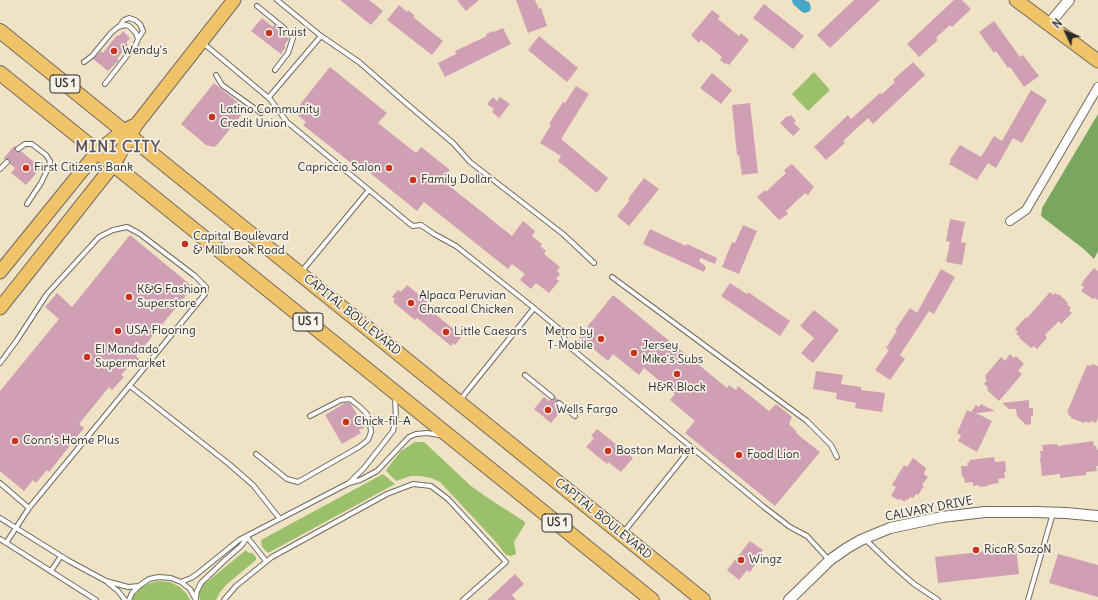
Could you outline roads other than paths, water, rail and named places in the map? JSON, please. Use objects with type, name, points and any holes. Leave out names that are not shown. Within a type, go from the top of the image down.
[{"type":"highway","name":"CAPITAL BOULEVARD","points":[[0,31],[130,131],[300,274],[703,600]]},
{"type":"highway","name":"US 1","points":[[0,72],[652,600]]},
{"type":"main road","points":[[0,308],[114,164],[130,131],[234,0]]},
{"type":"main road","points":[[1016,0],[1098,61]]},
{"type":"main road","points":[[0,272],[98,151],[130,131]]},
{"type":"street","points":[[1049,24],[1069,0]]},
{"type":"street","points":[[1010,221],[1026,210],[1098,87]]},
{"type":"street","name":"CALVARY DRIVE","points":[[789,600],[830,560],[846,548],[865,538],[890,528],[949,516],[1001,511],[1053,512],[1098,516]]},
{"type":"lane","points":[[277,0],[321,36],[359,62],[453,143],[470,162],[563,234],[594,263]]},
{"type":"lane","points":[[257,6],[284,28],[293,38],[288,53],[275,70]]},
{"type":"lane","points":[[84,62],[92,56],[124,20],[129,18],[140,24],[143,30],[138,39],[105,84]]},
{"type":"lane","points":[[118,27],[126,25],[129,26],[136,33],[138,39]]},
{"type":"lane","points":[[269,97],[321,36]]},
{"type":"lane","points":[[201,42],[269,97],[287,122],[369,190],[413,226],[421,225],[456,246],[534,308],[563,332],[566,344],[787,524],[807,536],[830,560]]},
{"type":"lane","points":[[216,74],[222,85],[261,114]]},
{"type":"lane","points":[[18,149],[25,144],[32,144],[50,161],[41,182],[27,204]]},
{"type":"lane","points":[[0,169],[7,162]]},
{"type":"lane","points":[[300,274],[369,190]]},
{"type":"lane","points":[[0,363],[47,294],[99,237],[113,230],[127,227],[140,234],[206,286],[205,294],[29,508],[6,543]]},
{"type":"lane","points":[[612,277],[807,421],[831,445],[837,457]]},
{"type":"lane","points":[[458,402],[534,308]]},
{"type":"lane","points":[[525,375],[552,397]]},
{"type":"lane","points":[[130,386],[229,464],[253,485],[280,519]]},
{"type":"lane","points":[[349,483],[364,468],[393,431],[396,418],[396,400],[390,388]]},
{"type":"lane","points":[[256,454],[287,479],[298,482],[359,447],[368,440],[371,432],[367,414],[350,399],[341,400],[310,416]]},
{"type":"lane","points":[[559,403],[575,416]]},
{"type":"lane","points":[[181,582],[191,578],[239,540],[349,483],[360,480],[377,471],[409,437],[427,433],[453,438]]},
{"type":"lane","points":[[622,534],[692,447]]},
{"type":"lane","points":[[0,483],[29,508]]},
{"type":"lane","points":[[224,600],[236,586],[266,561],[326,526],[387,494],[413,484],[431,486],[448,499],[506,562],[463,600]]},
{"type":"lane","points":[[1028,600],[1053,512]]},
{"type":"lane","points":[[0,518],[61,556],[106,581],[118,591],[125,600]]},
{"type":"lane","points":[[247,537],[266,561]]},
{"type":"lane","points":[[196,600],[197,591],[201,583],[241,546],[247,537]]},
{"type":"lane","points":[[865,538],[890,564],[914,584],[938,600]]},
{"type":"lane","points":[[0,540],[96,600]]},
{"type":"lane","points":[[51,571],[61,556]]},
{"type":"lane","points":[[129,600],[132,593],[139,586],[149,579],[159,577],[171,578],[181,582],[190,589],[196,600]]},
{"type":"lane","points":[[106,581],[128,587],[139,586]]},
{"type":"water","points":[[792,0],[804,0],[809,2],[811,7],[810,11],[805,13],[802,12],[793,4]]},
{"type":"place","name":"Truist","points":[[269,33]]},
{"type":"place","name":"Wendy's","points":[[114,51]]},
{"type":"place","name":"Latino Community Credit Union","points":[[212,117]]},
{"type":"place","name":"First Citizens Bank","points":[[26,168]]},
{"type":"place","name":"Capriccio Salon","points":[[389,168]]},
{"type":"place","name":"Family Dollar","points":[[413,180]]},
{"type":"place","name":"Capital Boulevard & Millbrook Road","points":[[185,244]]},
{"type":"place","name":"K&G Fashion Superstore","points":[[129,297]]},
{"type":"place","name":"Alpaca Peruvian Charcoal Chicken","points":[[411,303]]},
{"type":"place","name":"USA Flooring","points":[[118,331]]},
{"type":"place","name":"Little Caesars","points":[[446,332]]},
{"type":"place","name":"Metro by T-Mobile","points":[[601,339]]},
{"type":"place","name":"Jersey Mike's Subs","points":[[634,353]]},
{"type":"place","name":"El Mandado Supermarket","points":[[87,357]]},
{"type":"place","name":"H&R Block","points":[[677,374]]},
{"type":"place","name":"Wells Fargo","points":[[548,410]]},
{"type":"place","name":"Chick-fil-A","points":[[346,422]]},
{"type":"place","name":"Conn's Home Plus","points":[[15,441]]},
{"type":"place","name":"Boston Market","points":[[608,451]]},
{"type":"place","name":"Food Lion","points":[[739,455]]},
{"type":"place","name":"RicaR SazoN","points":[[976,550]]},
{"type":"place","name":"Wingz","points":[[741,560]]},
{"type":"district","name":"MINI CITY","points":[[118,147]]}]
